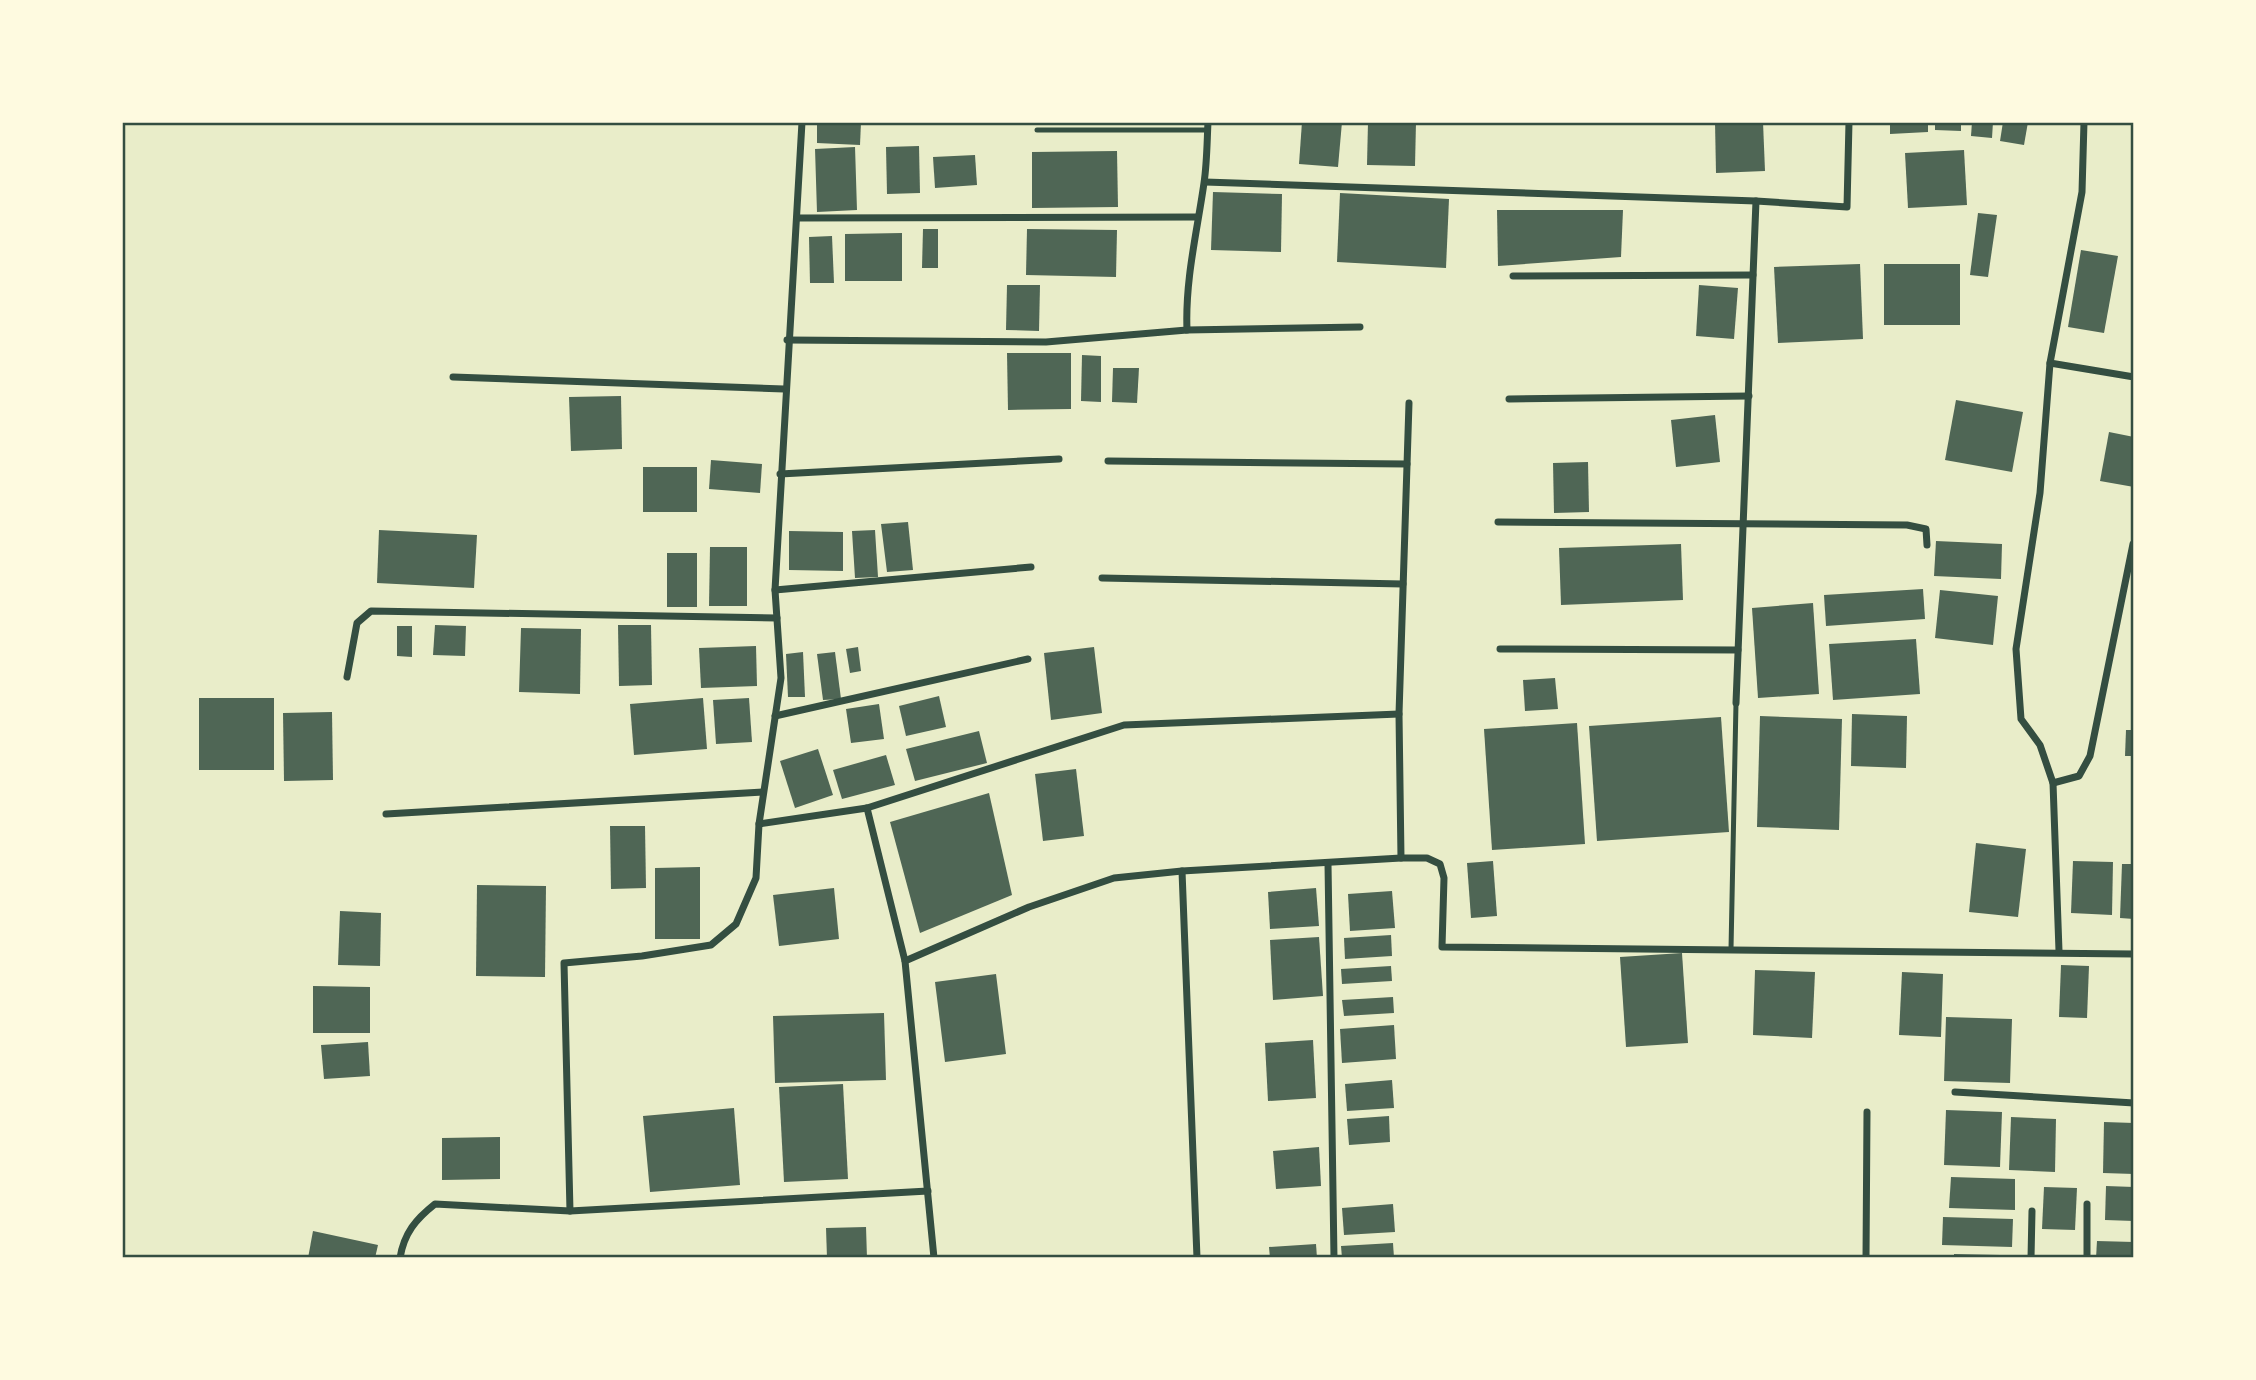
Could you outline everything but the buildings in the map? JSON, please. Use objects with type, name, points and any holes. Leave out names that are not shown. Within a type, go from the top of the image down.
[{"type":"street","points":[[570,1211],[564,963],[711,946],[736,924],[756,878],[763,792],[781,678],[775,590],[784,389],[802,122]]},
{"type":"street","points":[[1205,182],[1756,201],[1847,207],[1849,122]]},
{"type":"street","points":[[2059,951],[2053,783],[2040,745],[2021,719],[2016,649],[2040,493],[2050,363],[2082,192],[2084,122]]},
{"type":"street","points":[[1187,330],[1186,305],[1196,217],[1205,182],[1207,126]]},
{"type":"street","points":[[1736,703],[1741,522],[1749,396],[1756,201]]},
{"type":"street","points":[[797,218],[1196,217]]},
{"type":"street","points":[[1513,276],[1754,275]]},
{"type":"street","points":[[787,340],[1046,342],[1187,330],[1360,327]]},
{"type":"street","points":[[2050,363],[2133,377]]},
{"type":"street","points":[[453,377],[784,389]]},
{"type":"street","points":[[1509,398],[1749,396]]},
{"type":"street","points":[[1401,859],[1399,714],[1409,403]]},
{"type":"street","points":[[780,474],[1059,459]]},
{"type":"street","points":[[1108,461],[1407,464]]},
{"type":"street","points":[[1498,522],[1741,522],[1915,526],[1926,530],[1927,545]]},
{"type":"street","points":[[2053,783],[2080,776],[2090,756],[2133,544]]},
{"type":"street","points":[[775,590],[1031,567]]},
{"type":"street","points":[[1102,578],[1403,584]]},
{"type":"street","points":[[347,677],[357,623],[372,611],[777,618]]},
{"type":"street","points":[[1500,649],[1738,650]]},
{"type":"street","points":[[775,716],[1028,659]]},
{"type":"street","points":[[759,824],[867,808],[1124,725],[1399,714]]},
{"type":"street","points":[[386,814],[763,792]]},
{"type":"street","points":[[867,808],[905,961],[934,1258]]},
{"type":"street","points":[[905,961],[1029,907],[1114,878],[1182,870],[1427,858],[1440,864],[1444,878],[1442,947],[2059,951],[2133,954]]},
{"type":"street","points":[[1328,864],[1334,1258]]},
{"type":"street","points":[[1182,870],[1197,1258]]},
{"type":"street","points":[[1955,1092],[2133,1103]]},
{"type":"street","points":[[1866,1258],[1867,1112]]},
{"type":"street","points":[[400,1258],[402,1243],[417,1218],[435,1204],[570,1211],[928,1191]]},
{"type":"street","points":[[2087,1204],[2087,1258]]},
{"type":"street","points":[[2031,1258],[2032,1211]]},
{"type":"lane","points":[[1037,130],[1207,126]]},
{"type":"lane","points":[[1731,949],[1736,703]]}]
